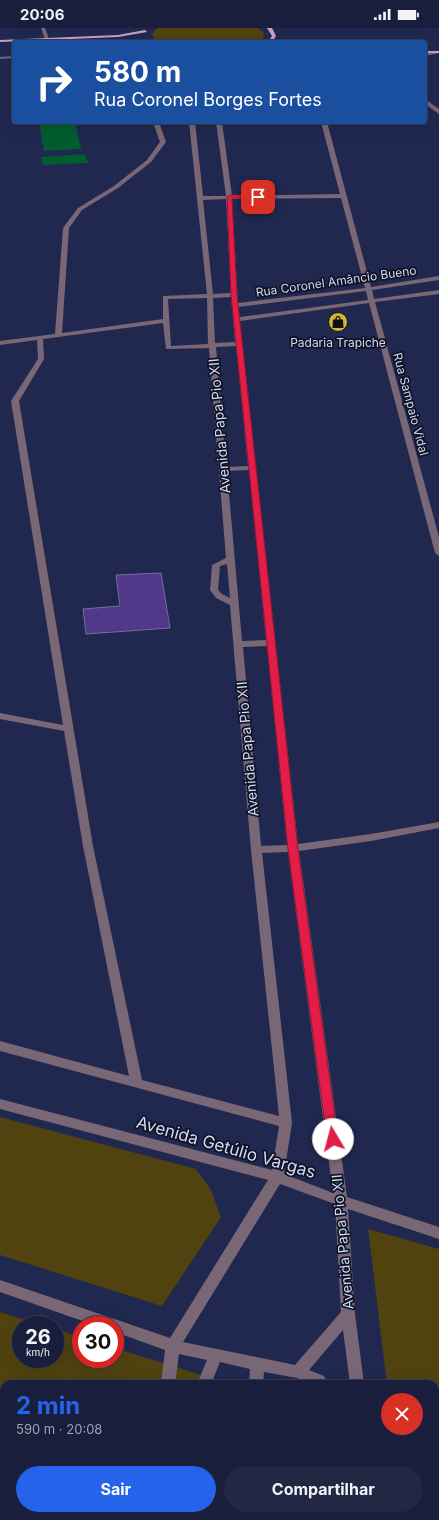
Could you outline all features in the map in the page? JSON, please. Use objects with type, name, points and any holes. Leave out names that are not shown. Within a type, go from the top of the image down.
[{"type":"main road","points":[[269,28],[274,36],[271,40]]},
{"type":"main road","points":[[47,40],[118,36],[146,30]]},
{"type":"main road","points":[[145,40],[142,36],[146,30]]},
{"type":"main road","points":[[0,41],[12,41]]},
{"type":"main road","points":[[427,52],[439,52]]},
{"type":"street","points":[[43,28],[47,40]]},
{"type":"street","points":[[427,55],[439,52]]},
{"type":"street","points":[[0,58],[12,57]]},
{"type":"street","points":[[427,102],[436,108],[439,112]]},
{"type":"street","points":[[58,335],[66,228],[80,209],[116,186],[149,161],[163,142],[157,124]]},
{"type":"street","name":"Avenida Papa Pio XII","points":[[173,1346],[277,1177],[286,1123],[256,850],[212,346],[210,296],[192,124]]},
{"type":"street","name":"Avenida Papa Pio XII","points":[[219,124],[230,197],[235,306],[293,849],[341,1201],[348,1314],[356,1380]]},
{"type":"street","name":"Rua Sampaio Vidal","points":[[325,124],[439,552]]},
{"type":"street","points":[[200,198],[344,196]]},
{"type":"street","name":"Rua Coronel Amâncio Bueno","points":[[235,306],[369,289],[439,278]]},
{"type":"street","name":"Rua Coronel Amâncio Bueno","points":[[237,320],[439,292]]},
{"type":"street","points":[[234,295],[165,297],[168,348],[239,344]]},
{"type":"street","points":[[0,343],[166,321]]},
{"type":"street","points":[[40,338],[41,359],[15,401],[88,846],[137,1083]]},
{"type":"street","points":[[223,469],[253,468]]},
{"type":"street","points":[[231,559],[216,565],[214,590],[219,596],[235,604]]},
{"type":"street","points":[[238,644],[271,643]]},
{"type":"street","points":[[0,716],[69,729]]},
{"type":"street","points":[[256,850],[293,849],[381,837],[439,825]]},
{"type":"street","points":[[0,1046],[286,1123]]},
{"type":"street","name":"Avenida Getúlio Vargas","points":[[0,1104],[277,1177],[341,1201],[439,1233]]},
{"type":"street","points":[[0,1286],[86,1316]]},
{"type":"street","points":[[298,1372],[348,1314]]},
{"type":"street","points":[[124,1329],[173,1346],[298,1372],[317,1380]]},
{"type":"street","points":[[169,1380],[173,1346]]},
{"type":"street","points":[[206,1380],[216,1355]]},
{"type":"street","points":[[256,1380],[258,1364]]},
{"type":"shaded area","points":[[158,28],[258,28],[263,32],[264,37],[261,40],[156,40],[152,35]]},
{"type":"shaded area","points":[[39,124],[75,124],[81,149],[44,151]]},
{"type":"shaded area","points":[[85,154],[88,163],[43,165],[41,157]]},
{"type":"shaded area","points":[[0,1117],[196,1169],[211,1190],[221,1217],[162,1306],[0,1255]]},
{"type":"shaded area","points":[[368,1229],[439,1249],[439,1380],[387,1380]]},
{"type":"shaded area","points":[[0,1312],[13,1316],[12,1368],[64,1368],[64,1332],[72,1334],[72,1368],[124,1368],[124,1351],[217,1380],[0,1380]]},
{"type":"building","points":[[161,573],[170,628],[86,634],[83,609],[120,606],[116,575]]},
{"type":"place","name":"Padaria Trapiche","points":[[338,322]]},
{"type":"route","points":[[258,197],[230,197],[234,295],[293,849],[333,1139]]}]
